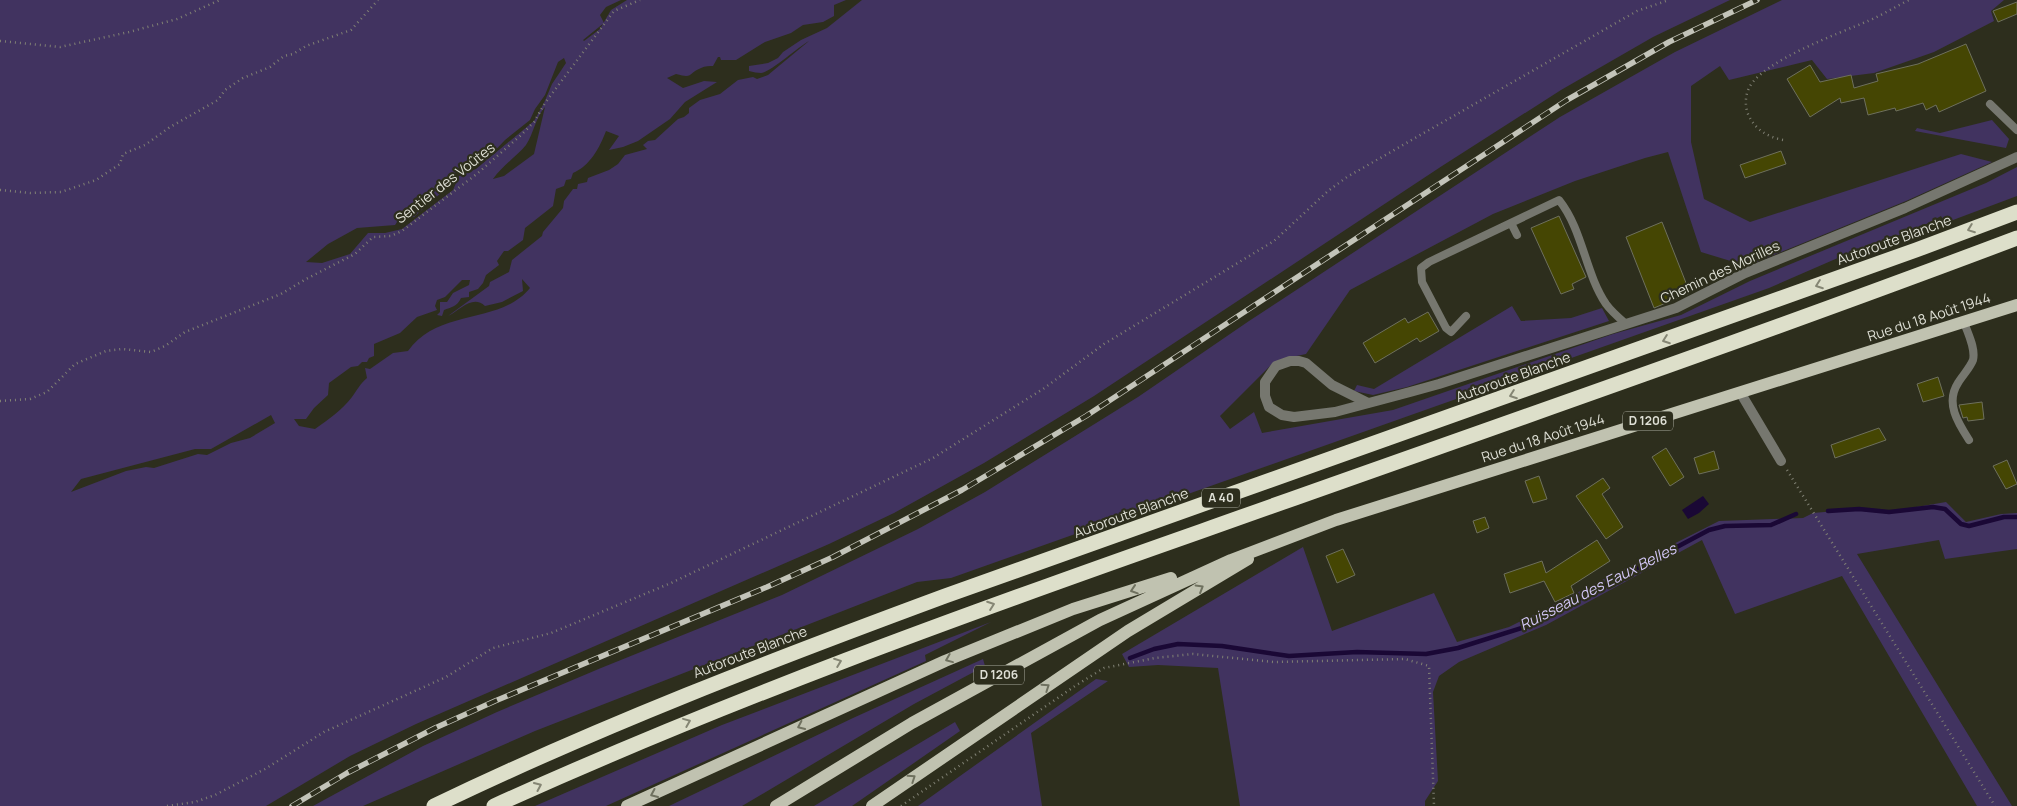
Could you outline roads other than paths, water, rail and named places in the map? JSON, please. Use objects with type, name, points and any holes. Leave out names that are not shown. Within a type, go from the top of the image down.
[{"type":"highway","name":"Autoroute Blanche","points":[[434,806],[636,716],[842,634],[1897,257],[2017,212]]},
{"type":"highway","name":"A 40","points":[[494,806],[645,739],[952,619],[1589,394],[2017,238]]},
{"type":"main road","name":"Rue du 18 Août 1944","points":[[1279,540],[1410,496],[2017,305]]},
{"type":"main road","name":"D 1206","points":[[776,806],[912,723],[1049,647],[1160,591],[1279,540]]},
{"type":"main road","points":[[872,806],[1128,631],[1279,540]]},
{"type":"main road","points":[[628,806],[945,661],[1072,609],[1231,560]]},
{"type":"street","name":"Chemin des Morilles","points":[[1368,403],[1332,385],[1306,363],[1299,361],[1290,360],[1276,366],[1265,382],[1265,396],[1269,407],[1288,416],[1335,412],[1439,384],[1676,308],[1745,273],[1905,208],[2017,157]]},
{"type":"street","points":[[1740,392],[1781,460]]},
{"type":"lane","points":[[1990,104],[2017,130]]},
{"type":"lane","points":[[1466,316],[1451,332],[1446,328],[1422,282],[1421,268],[1429,262],[1560,200],[1567,210],[1606,304],[1626,324]]},
{"type":"lane","points":[[1511,223],[1517,235]]},
{"type":"lane","points":[[1964,322],[1972,347],[1973,360],[1953,391],[1952,401],[1958,423],[1969,440]]},
{"type":"waterway","name":"Ruisseau des Eaux Belles","points":[[1828,511],[1859,509],[1889,512],[1933,507],[1945,509],[1961,524],[1969,526],[2004,517],[2017,517]]},
{"type":"waterway","name":"Ruisseau des Eaux Belles","points":[[1130,658],[1154,649],[1178,644],[1222,646],[1289,656],[1357,652],[1426,654],[1458,648],[1528,626],[1709,530],[1725,526],[1771,525],[1796,514]]},
{"type":"railway","points":[[292,806],[347,773],[435,728],[767,587],[833,557],[962,490],[1086,416],[1567,100],[1669,42],[1757,0]]}]
